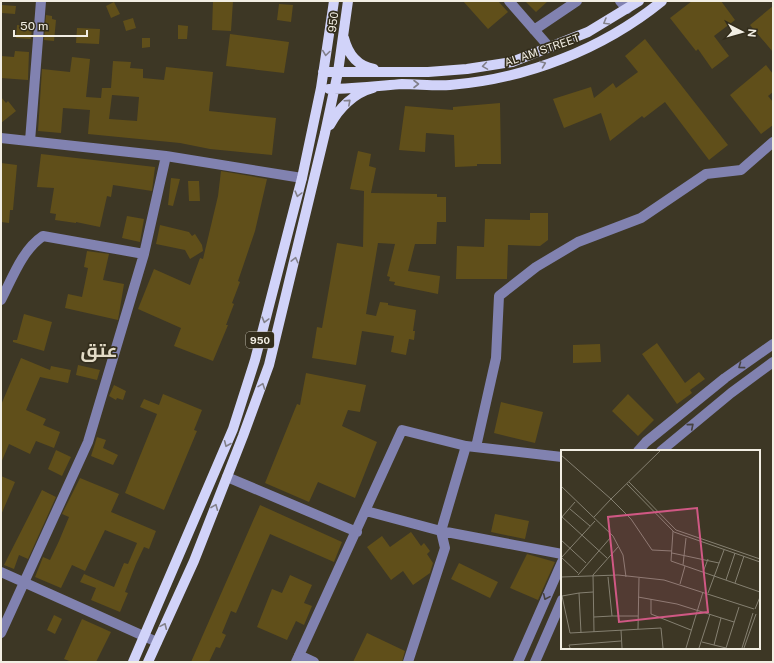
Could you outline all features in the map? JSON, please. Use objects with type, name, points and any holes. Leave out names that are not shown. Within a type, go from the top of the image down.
[{"type":"main road","name":"950","points":[[133,662],[233,430],[255,360],[302,178],[321,88],[334,1]]},
{"type":"main road","name":"950","points":[[148,662],[194,561],[269,365],[325,133],[338,72],[348,1]]},
{"type":"main road","name":"AL AM STREET","points":[[323,72],[428,72],[466,69],[512,62],[588,32],[640,1]]},
{"type":"main road","name":"AL AM STREET","points":[[321,88],[334,89],[392,85],[449,85],[490,80],[526,71],[599,42],[636,21],[662,1]]},
{"type":"main road","points":[[345,26],[344,39],[348,51],[356,61],[367,68],[380,71]]},
{"type":"main road","points":[[325,133],[336,114],[351,99],[370,89],[392,85]]},
{"type":"street","points":[[30,141],[41,1]]},
{"type":"street","points":[[509,1],[550,48]]},
{"type":"street","points":[[534,30],[577,1]]},
{"type":"street","points":[[620,1],[627,9]]},
{"type":"street","points":[[1,138],[166,156],[302,178]]},
{"type":"street","points":[[408,662],[445,548],[441,531],[471,446],[496,358],[499,296],[542,263],[578,242],[641,218],[706,174],[741,170],[773,142]]},
{"type":"street","points":[[1,633],[88,442],[144,254],[166,156]]},
{"type":"street","points":[[1,300],[28,251],[35,241],[43,236],[144,254]]},
{"type":"street","points":[[639,450],[646,442],[725,378],[773,344]]},
{"type":"street","points":[[662,450],[731,393],[773,362]]},
{"type":"street","points":[[314,662],[298,658],[357,532],[402,430],[471,446],[561,457]]},
{"type":"street","points":[[227,477],[357,532]]},
{"type":"street","points":[[366,510],[441,531],[561,554]]},
{"type":"street","points":[[518,662],[561,564]]},
{"type":"street","points":[[1,572],[157,642]]},
{"type":"street","points":[[535,662],[561,602]]},
{"type":"building","points":[[213,1],[233,1],[231,31],[212,30]]},
{"type":"building","points":[[463,1],[498,1],[508,12],[488,29]]},
{"type":"building","points":[[525,1],[548,1],[536,12]]},
{"type":"building","points":[[692,1],[721,1],[735,20],[714,36],[729,56],[712,69],[698,49],[696,51],[670,18]]},
{"type":"building","points":[[114,2],[120,14],[111,18],[106,6]]},
{"type":"building","points":[[279,4],[293,5],[291,22],[277,20]]},
{"type":"building","points":[[2,5],[16,6],[15,14],[2,13]]},
{"type":"building","points":[[773,6],[773,52],[750,25]]},
{"type":"building","points":[[46,15],[52,16],[52,19],[56,20],[54,41],[44,40]]},
{"type":"building","points":[[133,18],[136,28],[126,31],[123,21]]},
{"type":"building","points":[[17,25],[32,27],[31,39],[16,38]]},
{"type":"building","points":[[178,25],[188,26],[187,39],[178,39]]},
{"type":"building","points":[[77,28],[100,29],[99,44],[76,43]]},
{"type":"building","points":[[230,34],[289,42],[284,73],[226,66]]},
{"type":"building","points":[[142,38],[150,38],[150,47],[142,48]]},
{"type":"building","points":[[645,39],[728,145],[709,160],[665,102],[644,118],[642,116],[610,141],[601,113],[564,128],[553,99],[591,87],[594,98],[613,83],[616,88],[638,72],[625,56]]},
{"type":"building","points":[[15,51],[29,52],[28,80],[1,78],[1,56],[14,57]]},
{"type":"building","points":[[72,57],[90,59],[86,97],[101,98],[102,88],[111,88],[113,61],[131,62],[130,68],[143,69],[143,78],[164,80],[166,67],[213,72],[209,111],[276,118],[272,155],[210,149],[180,143],[88,134],[90,110],[63,108],[61,133],[38,131],[42,69],[70,72]],"holes":[[[112,95],[139,97],[137,121],[109,119]]]},
{"type":"building","points":[[766,65],[773,74],[773,92],[768,96],[773,102],[773,125],[761,134],[730,95]]},
{"type":"building","points":[[1,97],[6,103],[8,101],[16,111],[1,123]]},
{"type":"building","points":[[500,103],[501,164],[477,164],[477,166],[455,167],[454,135],[426,133],[425,152],[399,150],[405,106],[453,110],[453,107]]},
{"type":"building","points":[[358,151],[371,154],[369,166],[376,168],[371,193],[437,194],[437,197],[446,197],[446,222],[437,222],[436,244],[415,244],[408,271],[440,276],[438,294],[394,285],[395,282],[389,281],[390,277],[387,276],[395,244],[378,243],[366,314],[376,316],[380,302],[416,310],[413,331],[415,331],[414,340],[409,339],[406,355],[391,352],[394,336],[362,331],[356,365],[312,358],[317,327],[322,328],[337,243],[363,247],[364,191],[350,189]]},
{"type":"building","points":[[41,154],[155,167],[152,191],[113,185],[111,197],[107,196],[100,227],[76,222],[55,220],[56,214],[50,213],[54,188],[37,187]]},
{"type":"building","points":[[1,163],[17,165],[13,210],[10,210],[9,223],[1,222]]},
{"type":"building","points":[[221,171],[267,179],[255,231],[238,281],[240,282],[232,303],[234,304],[226,325],[228,325],[213,361],[174,346],[181,328],[138,309],[154,269],[190,285],[200,258],[203,259],[218,196]]},
{"type":"building","points":[[171,178],[180,179],[173,206],[168,205]]},
{"type":"building","points":[[188,181],[199,181],[200,201],[189,201]]},
{"type":"building","points":[[530,213],[548,213],[548,240],[540,246],[508,245],[507,279],[456,279],[457,246],[484,247],[485,219],[530,220]]},
{"type":"building","points":[[127,216],[144,219],[140,242],[122,238]]},
{"type":"building","points":[[160,225],[189,232],[192,236],[195,234],[202,245],[203,251],[190,259],[185,250],[156,244]]},
{"type":"building","points":[[87,251],[109,254],[103,280],[124,284],[118,320],[65,308],[68,294],[82,297],[88,268],[84,267]]},
{"type":"building","points":[[24,314],[52,322],[44,351],[13,342],[13,340],[17,340]]},
{"type":"building","points":[[657,343],[685,383],[699,372],[705,379],[690,390],[692,393],[677,404],[642,354]]},
{"type":"building","points":[[600,344],[601,362],[573,363],[573,345]]},
{"type":"building","points":[[21,358],[50,370],[51,366],[71,370],[68,383],[40,377],[26,410],[46,419],[43,425],[60,432],[54,448],[36,441],[30,454],[9,444],[1,463],[1,405]]},
{"type":"building","points":[[78,365],[100,370],[97,380],[76,375]]},
{"type":"building","points":[[306,373],[366,385],[360,412],[348,410],[342,426],[377,442],[355,498],[318,482],[309,502],[265,483],[297,404],[300,405]]},
{"type":"building","points":[[114,385],[126,391],[123,400],[117,398],[116,400],[109,396]]},
{"type":"building","points":[[163,394],[202,410],[194,430],[197,431],[164,510],[125,493],[157,414],[140,407],[144,399],[159,405]]},
{"type":"building","points":[[628,394],[654,420],[638,436],[612,411]]},
{"type":"building","points":[[501,402],[543,412],[535,443],[494,433]]},
{"type":"building","points":[[97,437],[106,440],[103,448],[118,455],[113,465],[91,456]]},
{"type":"building","points":[[56,450],[71,457],[62,476],[48,469]]},
{"type":"building","points":[[1,476],[15,482],[1,515]]},
{"type":"building","points":[[80,478],[119,494],[111,512],[156,531],[149,549],[144,547],[136,564],[125,592],[128,593],[120,612],[91,600],[96,588],[80,582],[84,574],[114,587],[124,563],[128,564],[137,543],[105,530],[85,571],[72,565],[61,588],[35,577],[43,557],[50,560],[59,541],[69,517],[62,514]]},
{"type":"building","points":[[42,490],[56,497],[28,559],[19,555],[14,569],[4,565]]},
{"type":"building","points":[[260,505],[342,542],[334,562],[270,534],[236,613],[231,611],[222,633],[226,635],[220,648],[216,647],[209,662],[191,662]]},
{"type":"building","points":[[495,514],[529,521],[525,539],[491,532]]},
{"type":"building","points":[[411,532],[421,546],[424,543],[430,551],[427,554],[433,563],[430,573],[413,585],[403,571],[391,580],[367,547],[382,536],[390,547]]},
{"type":"building","points":[[527,554],[555,562],[538,600],[510,588]]},
{"type":"building","points":[[459,563],[498,582],[490,598],[451,579]]},
{"type":"building","points":[[290,575],[312,585],[304,603],[312,606],[304,625],[296,621],[287,640],[257,627],[272,589],[282,593]]},
{"type":"building","points":[[54,615],[62,619],[55,634],[47,630]]},
{"type":"building","points":[[82,619],[111,632],[96,662],[72,662],[64,659]]},
{"type":"building","points":[[367,633],[405,651],[402,662],[353,662]]},
{"type":"district","name":"عتق","points":[[99,350]]}]
